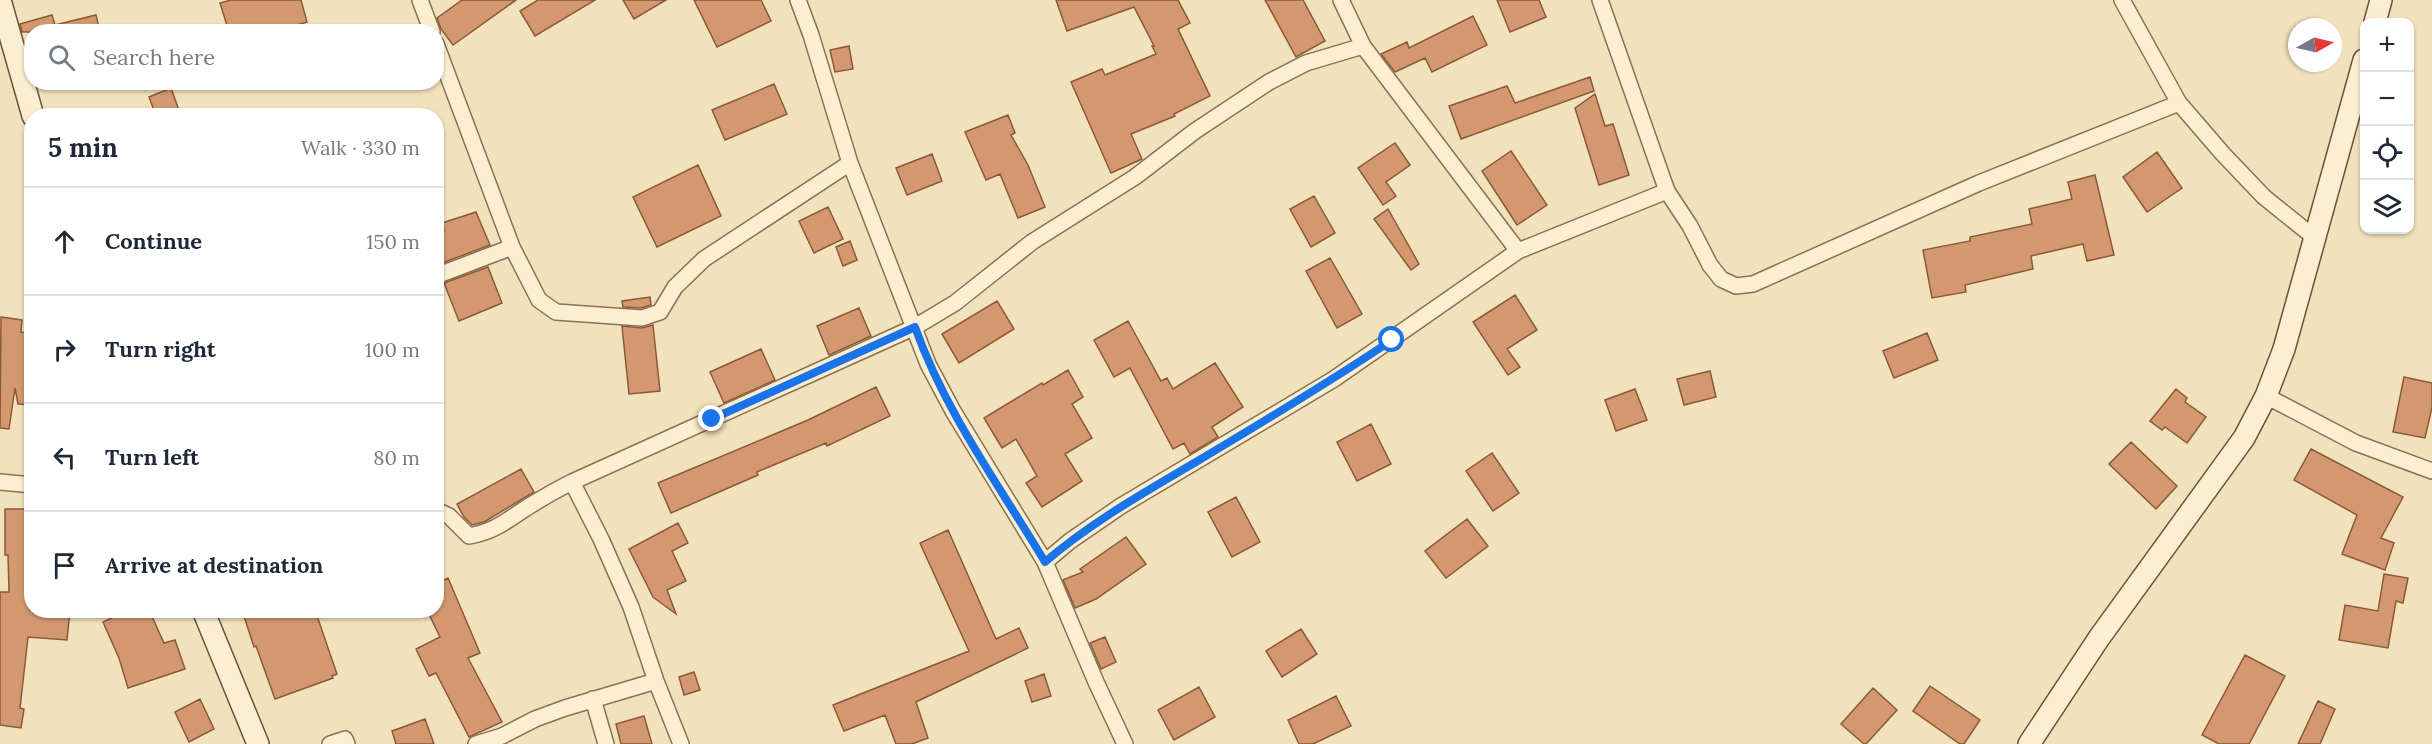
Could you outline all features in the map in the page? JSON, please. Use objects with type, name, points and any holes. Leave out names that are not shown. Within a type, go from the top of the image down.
[{"type":"street","points":[[0,0],[24,84]]},
{"type":"street","points":[[420,0],[429,24]]},
{"type":"street","points":[[798,0],[850,163],[928,364],[952,411],[1045,562],[1125,744]]},
{"type":"street","points":[[1341,0],[1364,46],[1518,251]]},
{"type":"street","points":[[1600,0],[1667,191],[1690,226],[1710,265],[1721,279],[1736,286],[1753,284],[1979,183],[2180,102]]},
{"type":"street","points":[[2122,0],[2180,102],[2223,154],[2264,197],[2315,238]]},
{"type":"street","points":[[2376,18],[2381,0]]},
{"type":"street","points":[[444,514],[469,536],[482,534],[508,522],[530,506],[572,482],[915,327],[955,303],[1032,242],[1135,177],[1195,131],[1259,89],[1306,63],[1364,46]]},
{"type":"street","points":[[444,65],[512,247],[539,300],[556,312],[642,318],[660,312],[675,287],[704,259],[850,163]]},
{"type":"street","points":[[2029,744],[2099,638],[2244,438],[2266,396],[2284,349],[2361,72]]},
{"type":"street","points":[[26,90],[31,108]]},
{"type":"street","points":[[1045,562],[1070,541],[1121,506],[1334,380],[1518,251],[1667,191]]},
{"type":"street","points":[[444,273],[512,247]]},
{"type":"street","points":[[2266,396],[2356,443],[2432,471]]},
{"type":"street","points":[[0,482],[24,484]]},
{"type":"street","points":[[572,482],[601,539],[631,608],[681,744]]},
{"type":"street","points":[[206,618],[258,744]]},
{"type":"street","points":[[476,744],[502,736],[535,720],[593,699],[656,681]]},
{"type":"street","points":[[593,699],[606,744]]},
{"type":"street","points":[[330,744],[345,739],[348,744]]},
{"type":"building","points":[[231,0],[301,0],[307,22],[301,24],[227,24],[220,3]]},
{"type":"building","points":[[462,0],[516,0],[453,45],[444,33],[444,24],[439,24],[437,18]]},
{"type":"building","points":[[538,0],[595,0],[535,36],[520,11]]},
{"type":"building","points":[[623,0],[666,0],[634,19]]},
{"type":"building","points":[[694,0],[761,0],[771,21],[717,47]]},
{"type":"building","points":[[1056,0],[1178,0],[1190,23],[1178,29],[1210,96],[1174,114],[1175,116],[1131,134],[1142,159],[1111,173],[1071,82],[1102,69],[1105,75],[1156,54],[1152,46],[1154,46],[1134,7],[1067,31]]},
{"type":"building","points":[[1265,0],[1303,0],[1325,41],[1296,57]]},
{"type":"building","points":[[1497,0],[1539,0],[1546,17],[1510,32]]},
{"type":"building","points":[[52,15],[55,24],[24,24],[24,32],[22,32],[20,24]]},
{"type":"building","points":[[96,15],[98,24],[59,24]]},
{"type":"building","points":[[1473,16],[1487,45],[1432,72],[1425,58],[1395,72],[1381,54],[1407,42],[1409,48]]},
{"type":"building","points":[[849,46],[853,69],[835,72],[830,50]]},
{"type":"building","points":[[1590,77],[1594,91],[1461,139],[1449,106],[1507,86],[1515,103]]},
{"type":"building","points":[[774,84],[787,114],[725,140],[712,110]]},
{"type":"building","points":[[172,90],[178,108],[153,108],[149,97]]},
{"type":"building","points":[[1595,94],[1605,126],[1613,124],[1629,175],[1599,185],[1575,108]]},
{"type":"building","points":[[1008,115],[1015,133],[1011,135],[1028,165],[1045,207],[1018,218],[1000,174],[986,180],[965,132]]},
{"type":"building","points":[[1395,143],[1410,165],[1386,182],[1396,196],[1383,205],[1358,168]]},
{"type":"building","points":[[1511,151],[1547,205],[1517,225],[1482,171]]},
{"type":"building","points":[[2157,152],[2182,188],[2147,212],[2123,177]]},
{"type":"building","points":[[932,154],[942,181],[907,195],[896,168]]},
{"type":"building","points":[[698,165],[721,216],[657,247],[633,197]]},
{"type":"building","points":[[2095,175],[2114,255],[2087,261],[2083,244],[2031,256],[2033,269],[1965,285],[1966,292],[1932,298],[1923,250],[1970,241],[1970,237],[2032,224],[2029,209],[2072,199],[2068,182]]},
{"type":"building","points":[[1314,196],[1335,233],[1311,247],[1290,209]]},
{"type":"building","points":[[828,207],[843,239],[814,253],[799,221]]},
{"type":"building","points":[[1388,209],[1419,264],[1411,270],[1374,219]]},
{"type":"building","points":[[476,212],[490,245],[444,262],[444,222]]},
{"type":"building","points":[[850,241],[857,260],[843,266],[836,247]]},
{"type":"building","points":[[1330,258],[1362,314],[1337,328],[1306,271]]},
{"type":"building","points":[[488,267],[502,303],[459,321],[444,283]]},
{"type":"building","points":[[1515,295],[1537,330],[1507,349],[1520,367],[1508,375],[1473,322]]},
{"type":"building","points":[[650,297],[651,305],[641,308],[623,307],[622,301]]},
{"type":"building","points":[[997,301],[1014,329],[959,363],[942,334]]},
{"type":"building","points":[[859,308],[871,336],[829,355],[817,326]]},
{"type":"building","points":[[1,317],[22,320],[24,404],[18,404],[15,388],[9,429],[0,428]]},
{"type":"building","points":[[1128,321],[1161,381],[1167,378],[1173,389],[1215,363],[1243,407],[1212,427],[1218,437],[1190,454],[1184,443],[1173,449],[1130,368],[1114,377],[1094,340]]},
{"type":"building","points":[[653,325],[660,391],[629,394],[622,326],[642,328]]},
{"type":"building","points":[[1927,333],[1938,360],[1894,378],[1883,351]]},
{"type":"building","points":[[761,349],[775,380],[724,403],[710,372]]},
{"type":"building","points":[[1068,370],[1083,397],[1072,404],[1092,438],[1065,454],[1082,481],[1042,507],[1026,483],[1037,476],[1016,439],[1002,448],[984,418]]},
{"type":"building","points":[[1710,371],[1716,397],[1684,405],[1677,379]]},
{"type":"building","points":[[2404,377],[2432,383],[2432,407],[2425,438],[2393,432]]},
{"type":"building","points":[[876,387],[890,416],[827,446],[826,443],[757,472],[758,475],[671,513],[658,483],[808,420]]},
{"type":"building","points":[[1635,389],[1647,420],[1616,431],[1605,400]]},
{"type":"building","points":[[2176,389],[2187,398],[2185,402],[2206,417],[2187,443],[2165,427],[2162,430],[2150,421]]},
{"type":"building","points":[[1371,424],[1391,464],[1357,481],[1337,442]]},
{"type":"building","points":[[2131,442],[2177,486],[2156,509],[2109,464]]},
{"type":"building","points":[[2311,449],[2403,497],[2381,538],[2394,543],[2385,570],[2342,554],[2357,515],[2294,480]]},
{"type":"building","points":[[1492,453],[1519,493],[1493,511],[1466,471]]},
{"type":"building","points":[[521,469],[534,492],[484,522],[472,525],[464,517],[457,504]]},
{"type":"building","points":[[1236,497],[1260,542],[1232,557],[1208,512]]},
{"type":"building","points":[[5,509],[24,509],[24,618],[69,618],[67,640],[28,637],[20,708],[24,709],[21,728],[0,725],[0,592],[9,592],[8,555],[5,555]]},
{"type":"building","points":[[1467,519],[1488,546],[1446,578],[1425,551]]},
{"type":"building","points":[[678,523],[688,543],[672,551],[686,581],[667,590],[676,614],[653,597],[629,549]]},
{"type":"building","points":[[948,530],[996,639],[1019,628],[1028,648],[916,702],[928,738],[912,744],[896,744],[885,715],[844,731],[833,705],[969,651],[920,543]]},
{"type":"building","points":[[1126,537],[1146,564],[1096,599],[1075,608],[1063,580],[1083,572],[1080,569]]},
{"type":"building","points":[[2384,574],[2408,578],[2403,603],[2396,601],[2388,648],[2339,640],[2345,605],[2378,611]]},
{"type":"building","points":[[448,578],[480,653],[468,658],[502,722],[469,737],[436,673],[429,676],[416,649],[440,637],[431,618],[444,618],[444,580]]},
{"type":"building","points":[[111,618],[153,618],[164,643],[175,640],[185,669],[128,688],[119,658],[103,622]]},
{"type":"building","points":[[245,618],[318,618],[337,674],[332,676],[333,678],[275,699],[256,646],[254,647]]},
{"type":"building","points":[[1301,629],[1317,654],[1282,677],[1266,651]]},
{"type":"building","points":[[1105,637],[1116,662],[1101,669],[1090,643]]},
{"type":"building","points":[[2245,655],[2285,676],[2249,744],[2219,744],[2202,735]]},
{"type":"building","points":[[694,672],[700,690],[684,695],[679,677]]},
{"type":"building","points":[[1044,674],[1051,696],[1032,702],[1025,681]]},
{"type":"building","points":[[1930,686],[1980,720],[1964,744],[1960,744],[1913,711]]},
{"type":"building","points":[[1199,687],[1215,717],[1174,740],[1158,710]]},
{"type":"building","points":[[1873,688],[1897,710],[1864,744],[1841,724]]},
{"type":"building","points":[[1336,696],[1351,726],[1313,744],[1299,744],[1288,720]]},
{"type":"building","points":[[200,699],[214,729],[189,742],[175,712]]},
{"type":"building","points":[[2318,701],[2335,709],[2320,744],[2298,744]]},
{"type":"building","points":[[644,716],[652,744],[621,744],[616,724]]},
{"type":"building","points":[[425,719],[434,744],[396,744],[392,731]]},
{"type":"route","points":[[712,419],[915,327],[928,364],[952,411],[1045,562],[1070,541],[1121,506],[1334,380],[1392,340]]}]
